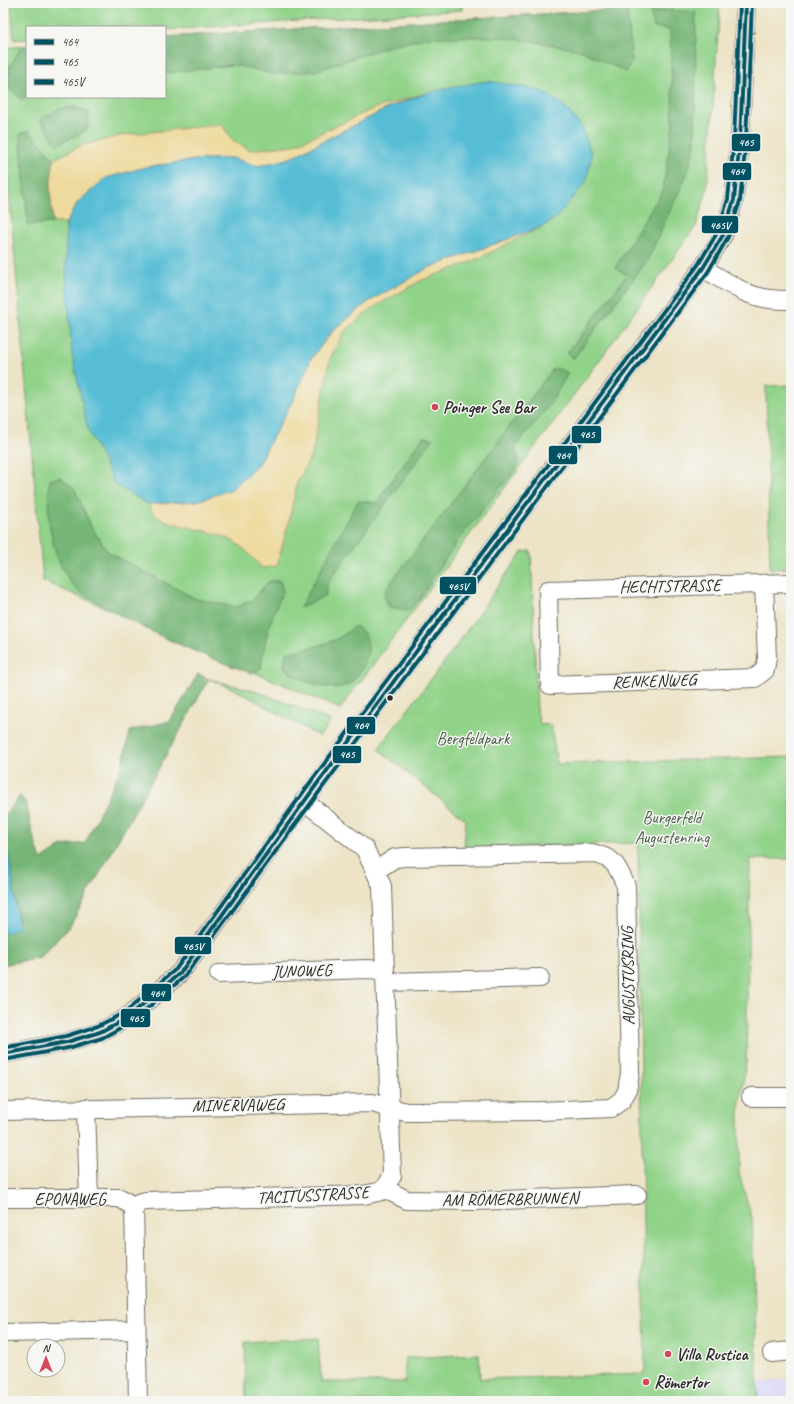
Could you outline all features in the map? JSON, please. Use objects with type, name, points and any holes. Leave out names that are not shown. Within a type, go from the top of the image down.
[{"type":"street","points":[[3,1054],[67,1042],[100,1032],[128,1017],[180,973],[304,801],[703,268],[723,235],[734,200],[740,140],[746,3]]},
{"type":"street","points":[[703,268],[752,297],[791,300]]},
{"type":"street","name":"HECHTSTRASSE","points":[[548,590],[791,583]]},
{"type":"street","name":"RENKENWEG","points":[[548,590],[550,685],[755,678],[765,670],[767,658],[764,584]]},
{"type":"street","name":"TACITUSSTRASSE","points":[[134,1207],[138,1203],[146,1201],[364,1195],[385,1189],[392,1176],[382,886],[365,849],[304,801]]},
{"type":"street","name":"AUGUSTUSRING","points":[[375,870],[395,858],[405,857],[592,853],[606,856],[616,864],[626,886],[630,1073],[627,1091],[622,1100],[611,1108],[598,1109],[406,1112],[390,1107]]},
{"type":"street","name":"JUNOWEG","points":[[219,974],[367,969],[386,976],[540,978]]},
{"type":"street","points":[[751,1097],[791,1097]]},
{"type":"street","name":"MINERVAWEG","points":[[3,1111],[372,1102],[390,1107]]},
{"type":"street","points":[[86,1108],[89,1199]]},
{"type":"street","name":"AM RÖMERBRUNNEN","points":[[385,1189],[407,1200],[474,1201],[637,1195]]},
{"type":"street","name":"EPONAWEG","points":[[3,1198],[120,1198],[134,1207]]},
{"type":"street","points":[[134,1207],[138,1401]]},
{"type":"street","points":[[3,1333],[136,1330]]},
{"type":"street","points":[[772,1353],[791,1351]]},
{"type":"shaded area","points":[[791,1379],[791,1401],[758,1401],[758,1382]]},
{"type":"green space","points":[[11,3],[462,3],[462,10],[166,30],[166,26],[26,26],[26,39],[14,40]]},
{"type":"green space","points":[[671,3],[720,4],[707,190],[696,226],[599,361],[340,709],[43,581],[3,123],[3,48],[26,46],[26,98],[166,98],[166,37],[627,9],[643,5]]},
{"type":"green space","points":[[627,9],[632,60],[626,72],[580,50],[542,43],[500,37],[431,37],[392,45],[315,71],[274,74],[233,65],[166,73],[166,37]]},
{"type":"green space","points":[[666,10],[696,12],[695,145],[688,172],[647,261],[573,359],[567,353],[627,275],[615,268],[663,190],[673,123],[670,30],[654,27],[650,13]]},
{"type":"green space","points":[[22,46],[26,46],[26,97],[21,100],[9,88],[9,68]]},
{"type":"green space","points":[[74,107],[89,112],[87,130],[57,145],[40,119],[59,109]]},
{"type":"green space","points":[[29,131],[54,159],[50,188],[53,223],[28,225],[20,134]]},
{"type":"green space","points":[[553,369],[558,369],[568,373],[551,403],[515,447],[518,459],[517,467],[460,538],[420,599],[409,610],[389,607],[384,595],[386,589]]},
{"type":"green space","points":[[791,385],[791,568],[770,569],[766,386]]},
{"type":"green space","points":[[423,437],[433,439],[328,582],[326,595],[300,608],[358,501],[376,503]]},
{"type":"green space","points":[[60,477],[74,488],[92,528],[108,552],[196,599],[236,607],[252,600],[269,581],[280,581],[283,591],[269,629],[261,668],[251,673],[192,650],[134,623],[76,589],[60,563],[55,550],[49,522],[48,508],[50,480]]},
{"type":"green space","name":"Bergfeldpark","points":[[531,551],[537,710],[540,724],[551,725],[557,764],[791,757],[791,859],[750,859],[746,1063],[739,1109],[739,1173],[752,1218],[758,1401],[246,1401],[245,1342],[318,1338],[321,1382],[405,1382],[405,1358],[479,1354],[480,1379],[645,1374],[638,843],[464,848],[466,820],[378,749],[451,653],[522,552]]},
{"type":"green space","points":[[355,626],[362,631],[366,638],[368,654],[361,670],[350,683],[335,688],[318,685],[294,676],[284,666],[286,653],[331,641],[348,632]]},
{"type":"green space","points":[[198,674],[209,679],[70,926],[40,957],[3,965],[3,934],[19,928],[10,861],[3,839],[3,817],[20,796],[27,804],[32,832],[41,860],[62,846],[85,843],[122,766],[130,731],[170,721]]},
{"type":"green space","points":[[209,679],[259,692],[331,721],[320,736],[317,735],[238,691]]},
{"type":"sand","points":[[427,93],[392,106],[288,159],[258,166],[232,158],[196,160],[146,167],[106,178],[78,202],[66,223],[53,223],[50,188],[54,159],[83,145],[124,135],[222,124],[231,139],[250,150],[294,145],[375,108]]},
{"type":"sand","points":[[539,228],[473,261],[420,281],[371,309],[344,332],[330,358],[312,454],[297,483],[277,566],[262,568],[246,551],[232,541],[210,532],[168,522],[153,513],[148,504],[197,501],[232,489],[258,464],[293,400],[311,359],[332,332],[368,302],[428,268]]},
{"type":"water","points":[[488,81],[539,90],[562,104],[582,127],[592,156],[586,182],[556,218],[539,228],[428,268],[368,302],[332,331],[311,359],[293,400],[258,464],[232,489],[197,501],[148,504],[115,485],[88,430],[72,354],[66,273],[66,223],[78,202],[106,178],[146,167],[196,160],[232,158],[258,166],[288,159],[392,106],[427,93],[456,86]]},
{"type":"water","points":[[3,839],[10,861],[19,928],[3,934]]},
{"type":"transit line","name":"465V","points":[[3,1048],[66,1036],[98,1026],[125,1012],[176,969],[312,780],[698,265],[717,233],[728,199],[734,140],[740,3]]},
{"type":"transit line","name":"464","points":[[3,1054],[67,1042],[100,1032],[128,1017],[180,973],[317,784],[703,268],[723,235],[734,200],[740,140],[746,3]]},
{"type":"transit line","name":"465","points":[[4,1060],[68,1048],[102,1038],[131,1022],[184,977],[322,788],[708,272],[728,237],[740,201],[746,140],[752,3]]},
{"type":"place","name":"Poinger See Bar","points":[[435,407]]},
{"type":"place","name":"Villa Rustica","points":[[668,1354]]},
{"type":"place","name":"Römertor","points":[[646,1382]]},
{"type":"park label","name":"Burgerfeld Augustenring","points":[[672,827]]}]
